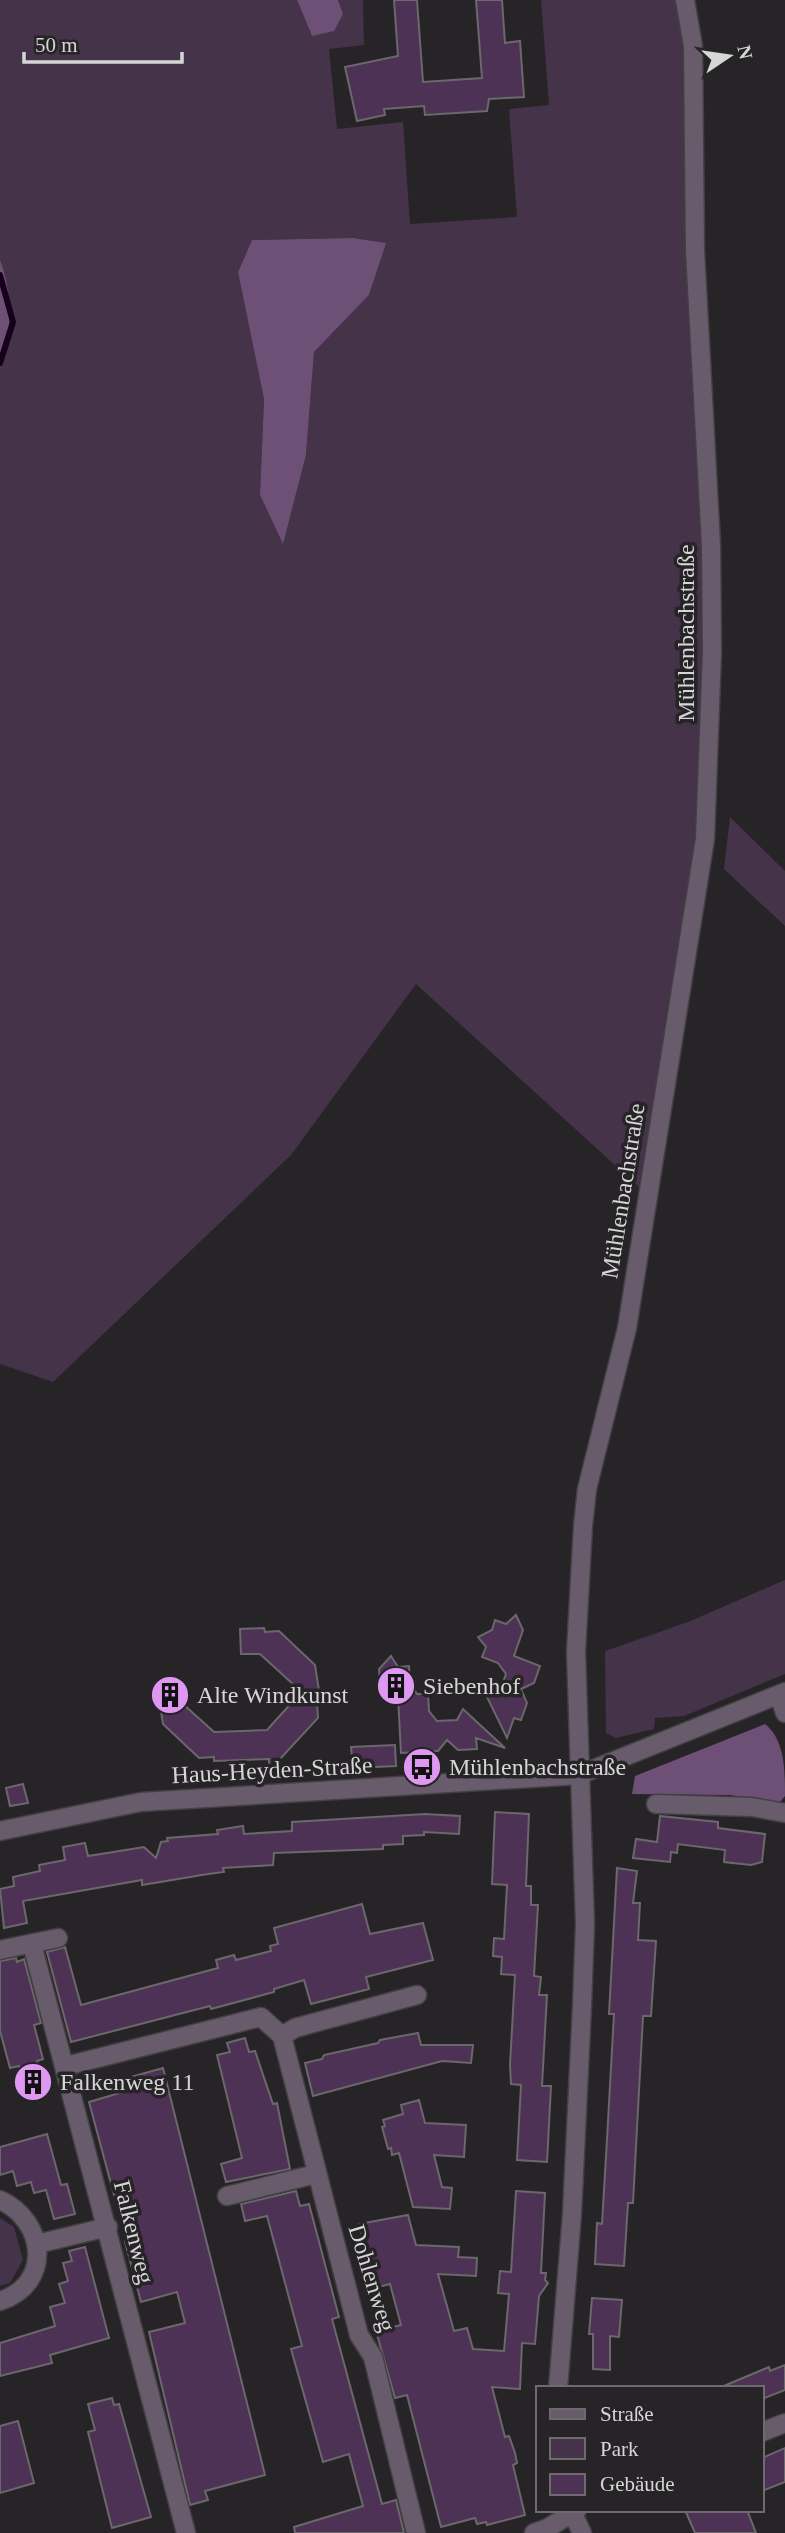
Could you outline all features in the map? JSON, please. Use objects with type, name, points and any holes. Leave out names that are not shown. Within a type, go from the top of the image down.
[{"type":"street","name":"Mühlenbachstraße","points":[[558,2386],[573,2201],[583,2006],[585,1924],[576,1652],[587,1489],[627,1328],[705,839],[712,652],[711,545],[695,251],[693,46],[685,0]]},
{"type":"street","name":"Haus-Heyden-Straße","points":[[0,1831],[141,1802],[579,1775],[782,1694]]},
{"type":"street","points":[[782,1694],[785,1713]]},
{"type":"street","points":[[656,1804],[752,1807],[785,1813]]},
{"type":"street","points":[[0,1950],[58,1938]]},
{"type":"street","name":"Falkenweg","points":[[32,1944],[186,2533]]},
{"type":"street","points":[[66,2066],[261,2017],[282,2036],[295,2028],[417,1995]]},
{"type":"street","name":"Dohlenweg","points":[[282,2036],[359,2335],[373,2357],[416,2533]]},
{"type":"street","points":[[227,2196],[316,2174]]},
{"type":"street","points":[[0,2200],[26,2217],[37,2244],[37,2263],[29,2280],[19,2292],[0,2301]]},
{"type":"street","points":[[37,2244],[108,2227]]},
{"type":"street","points":[[764,2431],[785,2423]]},
{"type":"street","points":[[534,2533],[571,2512]]},
{"type":"street","points":[[573,2512],[582,2533]]},
{"type":"green space","points":[[0,0],[297,0],[312,36],[343,14],[338,0],[363,0],[364,45],[329,49],[337,129],[403,122],[410,224],[517,217],[509,109],[549,105],[541,0],[677,0],[686,67],[703,423],[705,690],[702,779],[692,881],[639,1187],[416,984],[291,1155],[53,1382],[0,1364],[0,368],[9,345],[9,310],[0,260]],"holes":[[[353,238],[385,243],[369,295],[314,352],[306,455],[283,543],[260,495],[264,399],[238,272],[252,240]]]},
{"type":"green space","points":[[730,817],[785,871],[785,926],[724,869]]},
{"type":"green space","points":[[785,1580],[785,1674],[684,1716],[655,1718],[654,1729],[616,1738],[606,1733],[605,1651],[688,1622]]},
{"type":"green space","points":[[0,2218],[14,2227],[23,2260],[10,2283],[0,2286]]},
{"type":"shaded area","points":[[297,0],[338,0],[343,14],[334,31],[312,36]]},
{"type":"shaded area","points":[[353,238],[386,243],[369,295],[314,352],[306,455],[283,544],[260,495],[264,399],[238,272],[252,240]]},
{"type":"shaded area","points":[[0,260],[9,300],[9,328],[0,368]]},
{"type":"shaded area","points":[[765,1724],[777,1738],[782,1756],[785,1796],[779,1803],[730,1795],[632,1794],[635,1776]]},
{"type":"building","points":[[394,0],[417,0],[423,82],[482,78],[476,0],[502,0],[505,43],[520,41],[524,97],[489,99],[487,111],[425,115],[424,106],[384,109],[385,115],[357,121],[345,67],[398,56]]},
{"type":"building","points":[[516,1615],[523,1630],[514,1656],[540,1666],[534,1683],[521,1689],[527,1703],[521,1720],[514,1718],[507,1738],[486,1695],[499,1693],[506,1674],[498,1663],[482,1657],[486,1647],[478,1637],[492,1630],[495,1620],[506,1624]]},
{"type":"building","name":"Alte Windkunst","points":[[264,1628],[265,1632],[279,1631],[315,1665],[321,1703],[317,1703],[318,1718],[269,1771],[269,1759],[214,1761],[214,1757],[199,1758],[163,1724],[157,1686],[182,1685],[183,1704],[214,1732],[267,1730],[295,1699],[295,1686],[260,1654],[241,1654],[240,1629]]},
{"type":"building","points":[[391,1656],[398,1667],[409,1666],[410,1683],[417,1694],[428,1694],[429,1711],[437,1721],[457,1720],[463,1709],[505,1748],[476,1738],[477,1749],[458,1750],[447,1740],[438,1751],[401,1753],[398,1697],[381,1697],[379,1669]]},
{"type":"building","points":[[395,1745],[396,1766],[353,1768],[351,1747]]},
{"type":"building","points":[[23,1784],[28,1803],[10,1806],[6,1788]]},
{"type":"building","points":[[495,1812],[529,1814],[526,1886],[531,1886],[531,1905],[538,1905],[534,1976],[541,1977],[539,1995],[547,1995],[542,2086],[551,2086],[547,2162],[517,2160],[521,2085],[511,2084],[510,2065],[515,1975],[501,1974],[502,1957],[493,1956],[494,1938],[504,1939],[507,1885],[492,1884]]},
{"type":"building","points":[[425,1814],[460,1816],[459,1834],[424,1832],[424,1835],[403,1836],[403,1844],[383,1845],[383,1849],[274,1853],[273,1865],[223,1868],[224,1872],[142,1885],[142,1880],[23,1901],[27,1923],[4,1928],[0,1889],[14,1886],[13,1877],[40,1871],[39,1865],[65,1860],[63,1847],[85,1843],[88,1856],[144,1847],[156,1858],[161,1842],[168,1841],[167,1838],[218,1834],[217,1830],[243,1826],[244,1834],[292,1831],[292,1822]]},
{"type":"building","points":[[660,1816],[718,1822],[718,1828],[765,1834],[762,1862],[751,1865],[724,1862],[725,1850],[678,1844],[677,1853],[671,1852],[670,1862],[633,1858],[636,1839],[657,1842]]},
{"type":"building","points":[[617,1868],[637,1871],[633,1903],[640,1903],[638,1940],[656,1941],[651,2016],[643,2016],[633,2203],[628,2203],[624,2266],[595,2264],[597,2223],[602,2224],[614,2014],[609,2014]]},
{"type":"building","points":[[362,1904],[370,1934],[423,1923],[433,1960],[366,1977],[369,1989],[311,2004],[304,1980],[274,1989],[274,1992],[211,2009],[210,2006],[71,2042],[47,1952],[65,1947],[81,2005],[218,1968],[216,1960],[234,1955],[236,1960],[271,1951],[270,1946],[278,1944],[274,1928]]},
{"type":"building","points":[[16,1958],[17,1962],[24,1959],[41,2023],[34,2025],[43,2059],[37,2061],[43,2084],[26,2089],[19,2066],[10,2068],[0,2031],[0,1961]]},
{"type":"building","points":[[418,2033],[421,2045],[473,2045],[471,2063],[442,2061],[313,2096],[305,2063],[322,2059],[324,2055],[378,2043],[380,2040]]},
{"type":"building","points":[[245,2038],[249,2052],[255,2051],[273,2104],[277,2103],[290,2169],[226,2182],[221,2164],[242,2158],[217,2055],[230,2052],[227,2043]]},
{"type":"building","points":[[163,2068],[265,2475],[205,2491],[208,2500],[190,2505],[149,2332],[185,2323],[177,2292],[141,2302],[125,2242],[137,2238],[124,2192],[114,2195],[89,2102],[123,2092],[120,2080]]},
{"type":"building","points":[[419,2100],[425,2123],[466,2125],[464,2157],[434,2155],[442,2187],[452,2188],[450,2209],[413,2207],[399,2153],[392,2155],[391,2148],[388,2149],[382,2127],[385,2126],[383,2120],[403,2114],[401,2105]]},
{"type":"building","points":[[47,2134],[61,2185],[67,2184],[75,2214],[54,2219],[46,2190],[34,2193],[31,2182],[17,2186],[13,2171],[0,2175],[0,2147]]},
{"type":"building","points":[[296,2191],[300,2206],[309,2204],[339,2317],[332,2319],[382,2504],[396,2500],[404,2533],[295,2533],[294,2527],[363,2506],[349,2454],[323,2462],[291,2349],[302,2346],[267,2216],[245,2221],[241,2204]]},
{"type":"building","points":[[516,2191],[545,2193],[541,2273],[546,2273],[545,2280],[548,2283],[539,2296],[535,2344],[522,2343],[520,2389],[492,2387],[505,2437],[509,2436],[515,2453],[517,2463],[513,2465],[525,2515],[487,2525],[486,2522],[477,2524],[475,2518],[441,2527],[407,2395],[395,2398],[376,2331],[401,2325],[390,2284],[371,2289],[366,2268],[370,2267],[359,2224],[408,2215],[416,2245],[459,2247],[458,2257],[477,2258],[476,2276],[438,2274],[454,2331],[467,2328],[473,2349],[504,2351],[509,2294],[498,2293],[500,2271],[511,2272]]},
{"type":"building","points":[[85,2247],[109,2338],[50,2355],[52,2363],[0,2376],[0,2343],[55,2326],[50,2307],[65,2303],[59,2284],[68,2281],[63,2263],[72,2261],[69,2251]]},
{"type":"building","points":[[592,2298],[622,2300],[619,2337],[610,2336],[610,2370],[593,2369],[593,2334],[589,2334]]},
{"type":"building","points":[[785,2365],[785,2390],[764,2398],[764,2386],[724,2386],[769,2367],[770,2371]]},
{"type":"building","points":[[112,2398],[114,2405],[119,2404],[151,2517],[112,2528],[88,2432],[95,2430],[88,2404]]},
{"type":"building","points":[[18,2421],[34,2483],[0,2493],[0,2426]]},
{"type":"building","points":[[785,2448],[785,2482],[764,2490],[764,2457]]},
{"type":"building","points":[[686,2512],[748,2512],[756,2533],[695,2533]]},
{"type":"waterway","points":[[0,275],[13,322],[0,363]]},
{"type":"place","name":"Siebenhof","points":[[396,1686]]},
{"type":"place","name":"Alte Windkunst","points":[[170,1695]]},
{"type":"place","name":"Mühlenbachstraße","points":[[422,1767]]},
{"type":"place","name":"Falkenweg 11","points":[[33,2082]]}]
